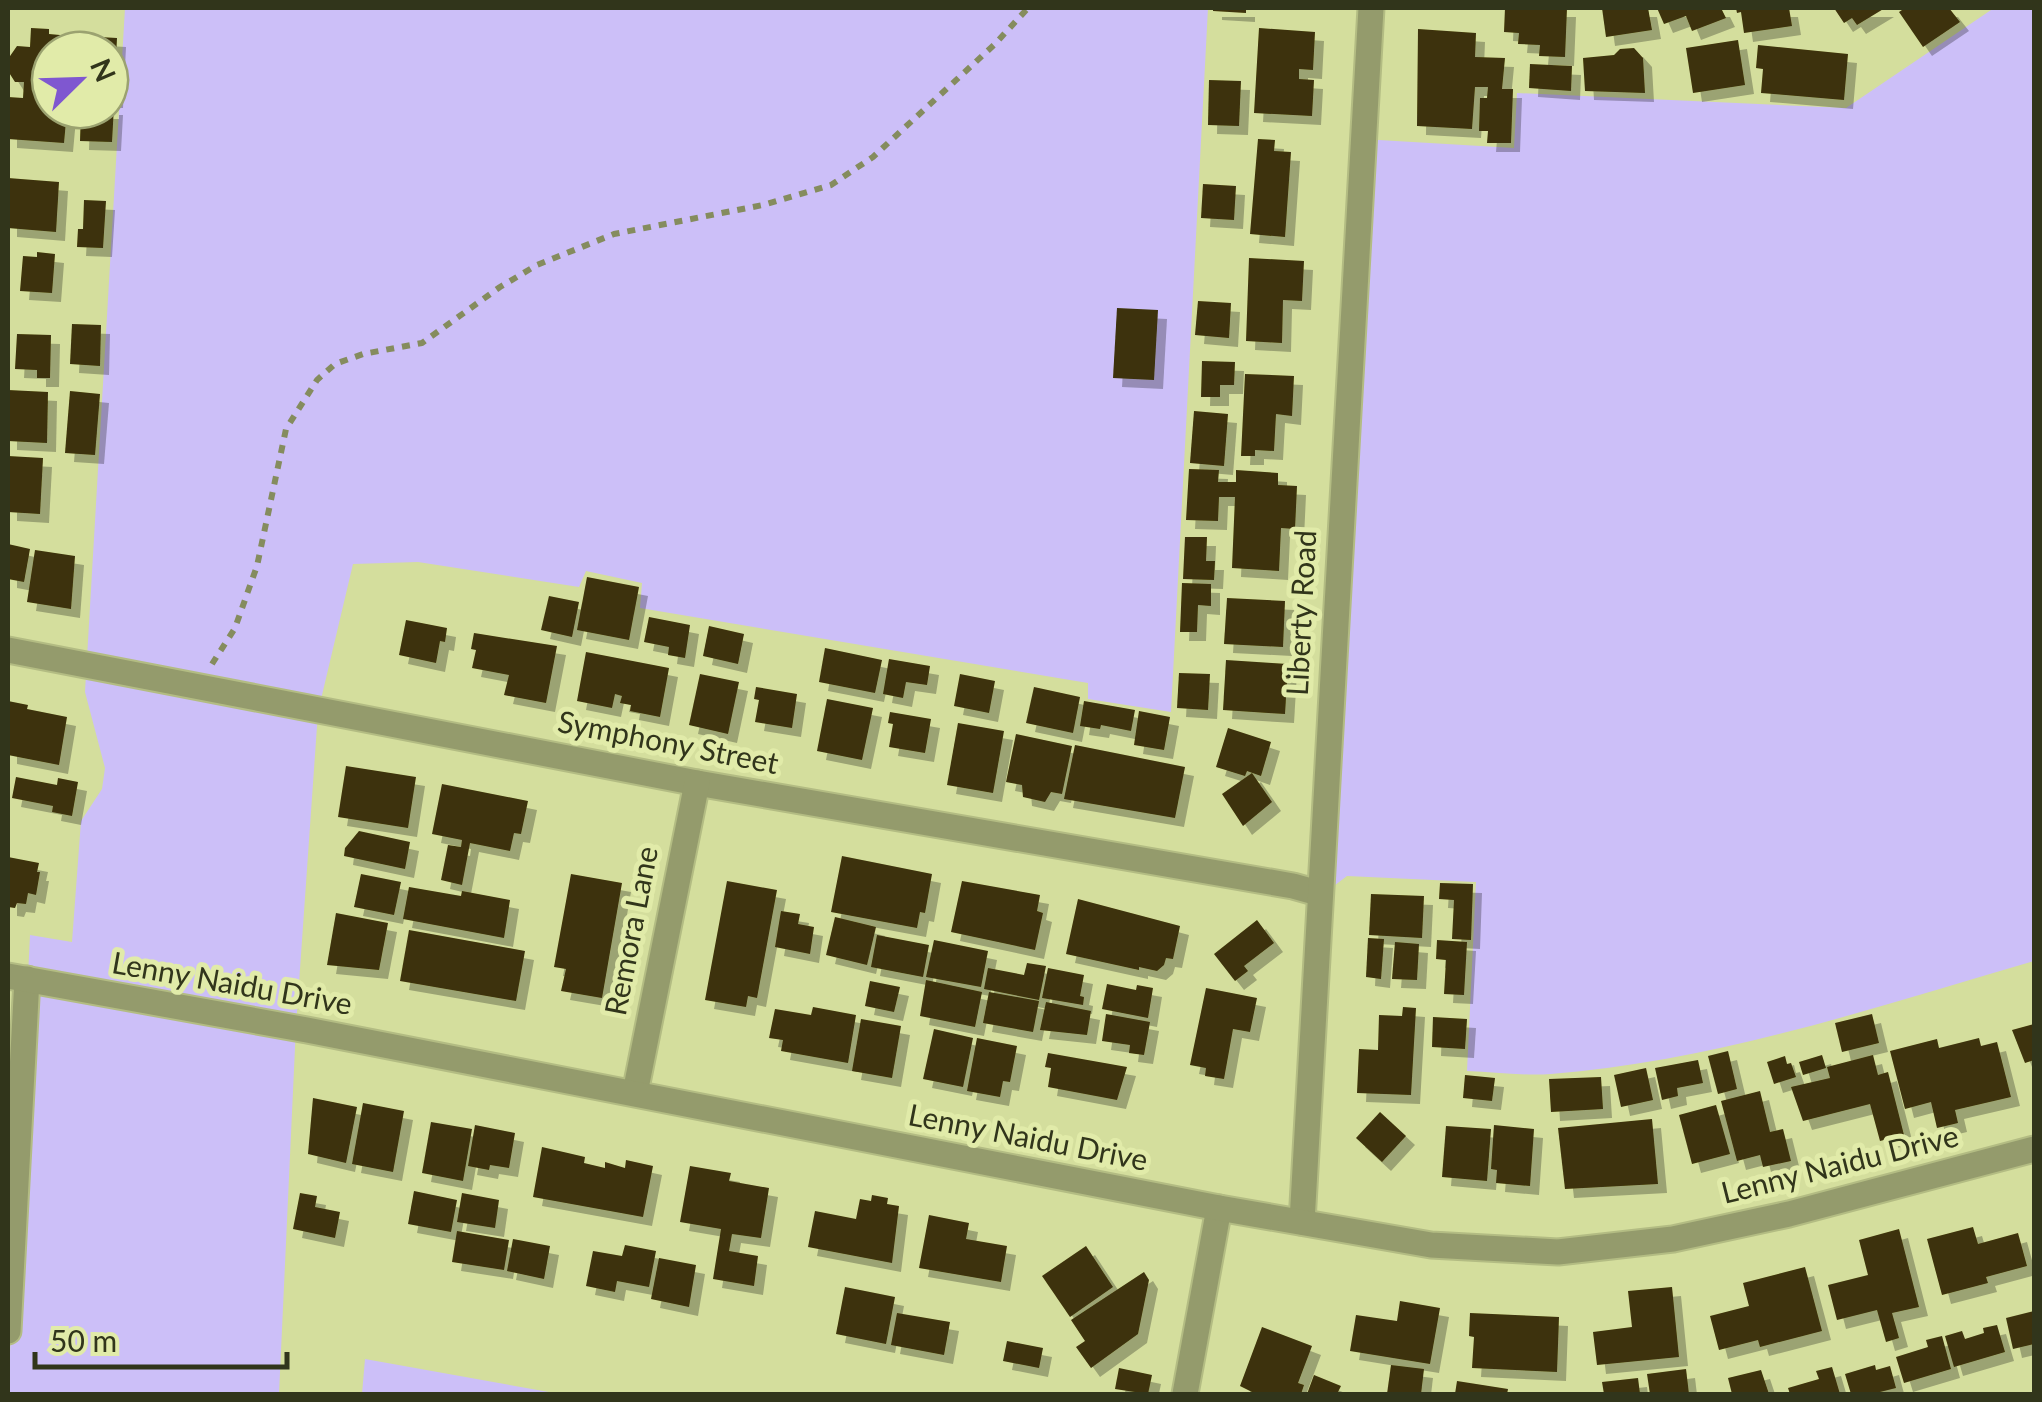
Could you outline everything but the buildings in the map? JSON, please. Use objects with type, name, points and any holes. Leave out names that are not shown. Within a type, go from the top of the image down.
[{"type":"street","name":"Liberty Road","points":[[1302,1222],[1371,8]]},
{"type":"street","name":"Symphony Street","points":[[8,650],[697,782],[1274,882],[1318,893]]},
{"type":"street","name":"Remora Lane","points":[[635,1093],[697,782]]},
{"type":"street","name":"Lenny Naidu Drive","points":[[17,978],[1431,1245],[1585,1250],[1673,1239],[1790,1214],[2034,1149]]},
{"type":"street","points":[[8,1331],[17,978]]},
{"type":"street","points":[[1185,1394],[1219,1208]]},
{"type":"path","points":[[198,686],[235,628],[257,566],[286,429],[317,380],[335,364],[363,354],[422,344],[500,286],[538,265],[614,234],[764,206],[831,185],[872,157],[995,44],[1028,8]]},
{"type":"shaded area","points":[[125,8],[1208,8],[1171,712],[1088,699],[1088,683],[640,608],[642,583],[586,571],[579,587],[418,562],[353,564],[318,712],[296,1026],[279,1394],[8,1394],[30,935],[72,942],[81,821],[102,789],[105,768],[85,692],[118,130],[130,130],[130,30],[124,30]]},
{"type":"shaded area","points":[[1994,8],[2034,8],[2034,961],[1856,1014],[1674,1057],[1551,1074],[1467,1071],[1476,882],[1347,876],[1322,895],[1362,139],[1514,148],[1517,93],[1846,108]]},
{"type":"shaded area","points":[[365,1359],[560,1394],[362,1394]]}]
